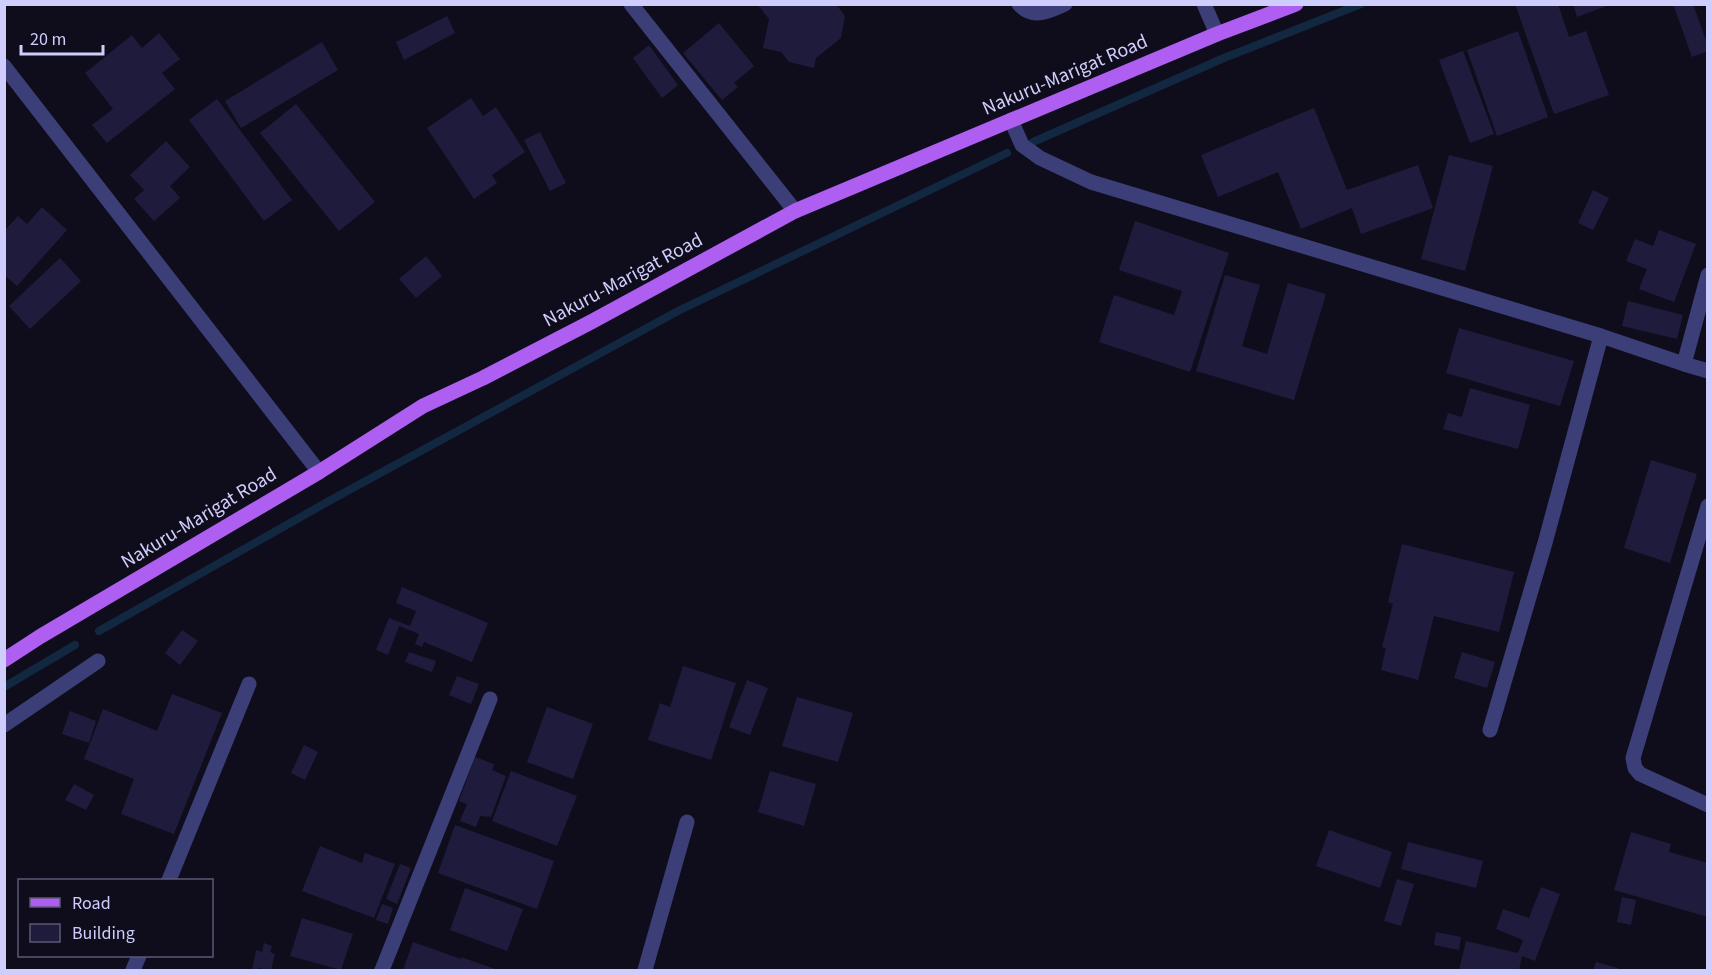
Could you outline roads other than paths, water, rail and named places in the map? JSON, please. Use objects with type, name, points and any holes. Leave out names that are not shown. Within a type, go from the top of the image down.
[{"type":"main road","name":"Nakuru-Marigat Road","points":[[4,660],[319,472],[423,406],[483,378],[795,211],[1217,34],[1296,4]]},
{"type":"street","points":[[632,4],[795,211]]},
{"type":"street","points":[[1019,4],[1031,14],[1043,13],[1065,4]]},
{"type":"street","points":[[1204,4],[1217,34]]},
{"type":"street","points":[[4,66],[319,472]]},
{"type":"street","points":[[1011,120],[1022,145],[1040,158],[1091,182],[1601,336],[1707,371]]},
{"type":"street","points":[[1684,364],[1707,276]]},
{"type":"street","points":[[1490,730],[1545,543],[1601,336]]},
{"type":"street","points":[[1707,506],[1633,758],[1635,768],[1640,774],[1707,805]]},
{"type":"street","points":[[4,725],[98,661]]},
{"type":"street","points":[[169,879],[249,684]]},
{"type":"street","points":[[382,970],[490,699]]},
{"type":"street","points":[[645,970],[687,822]]},
{"type":"waterway","points":[[1033,142],[1224,58],[1361,4]]},
{"type":"waterway","points":[[99,631],[329,501],[678,311],[1007,153]]},
{"type":"waterway","points":[[4,687],[75,645]]}]
